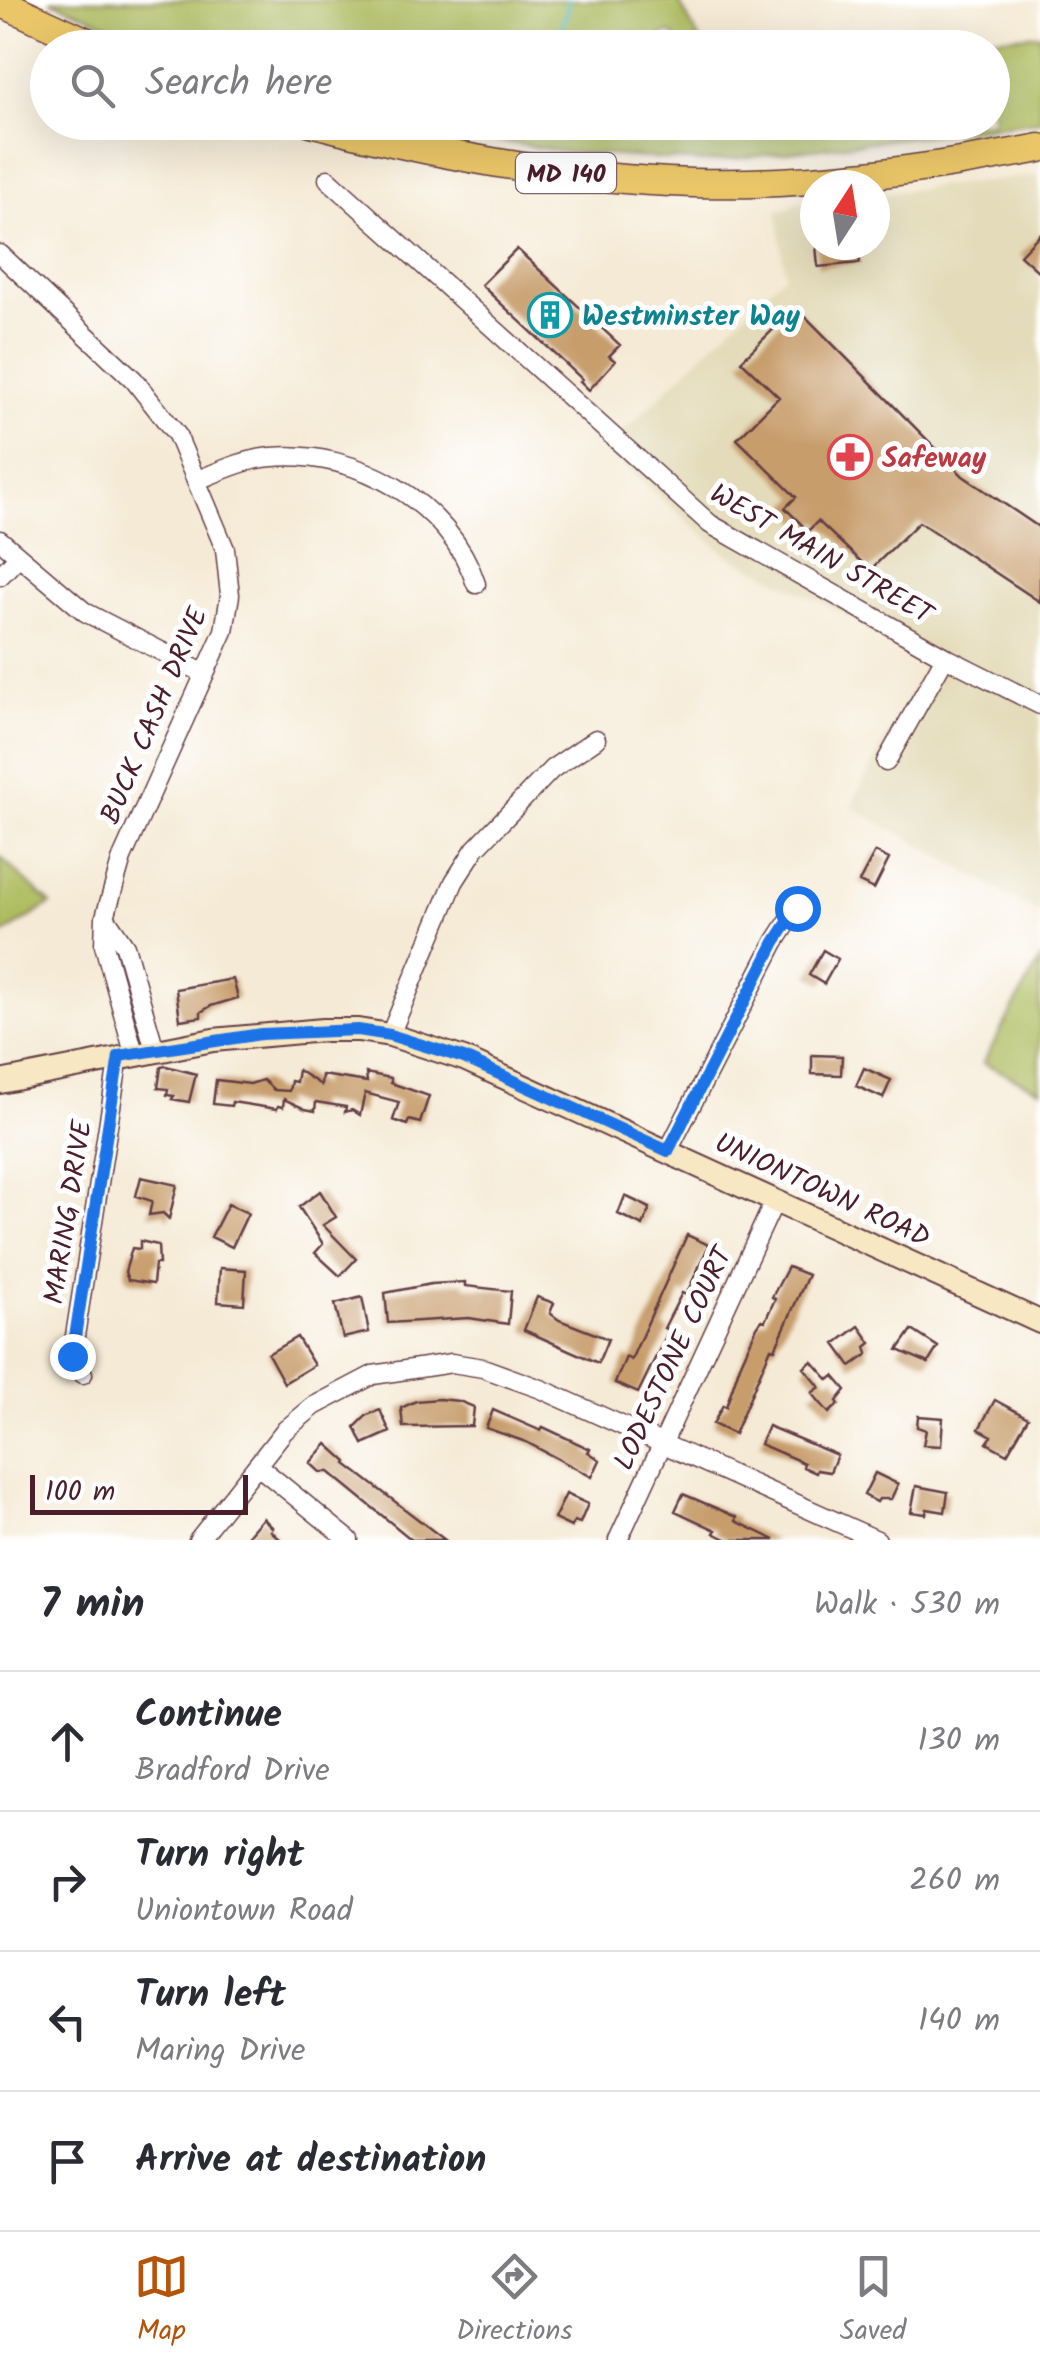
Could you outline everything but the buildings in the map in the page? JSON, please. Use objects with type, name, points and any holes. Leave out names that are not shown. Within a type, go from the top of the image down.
[{"type":"highway","points":[[0,2],[61,30]]},
{"type":"highway","name":"MD 140","points":[[387,140],[460,157],[615,178],[692,183],[826,178],[970,162],[1040,148]]},
{"type":"main road","name":"UNIONTOWN ROAD","points":[[0,1082],[136,1053],[293,1032],[358,1030],[390,1035],[464,1058],[1040,1322]]},
{"type":"street","name":"WEST MAIN STREET","points":[[328,179],[710,524],[1040,705]]},
{"type":"street","name":"BUCK CASH DRIVE","points":[[0,254],[150,397],[177,436],[225,550],[230,583],[224,632],[122,858],[105,917],[125,946],[136,1053]]},
{"type":"street","points":[[198,480],[246,462],[285,456],[324,459],[362,470],[402,492],[441,525],[466,555],[476,584]]},
{"type":"street","points":[[0,540],[62,596],[96,619],[205,674]]},
{"type":"street","points":[[0,576],[18,557]]},
{"type":"street","points":[[886,762],[945,656]]},
{"type":"street","points":[[390,1035],[454,882],[475,849],[552,769],[596,739]]},
{"type":"street","points":[[668,1151],[775,942],[797,908]]},
{"type":"street","name":"MARING DRIVE","points":[[82,1374],[72,1356],[136,1053]]},
{"type":"street","name":"LODESTONE COURT","points":[[618,1540],[775,1200]]},
{"type":"street","points":[[198,1540],[284,1430],[314,1406],[373,1375],[452,1364],[515,1378],[664,1442],[845,1534],[877,1540]]},
{"type":"street","points":[[258,1466],[349,1540]]},
{"type":"shaded area","points":[[1040,175],[1040,914],[851,806],[929,657],[726,554],[605,450],[785,274],[777,210],[800,203],[800,260],[890,260],[890,192]]},
{"type":"green space","points":[[50,0],[678,0],[694,30],[120,30]]},
{"type":"green space","points":[[1040,34],[1040,121],[1010,125],[1010,36]]},
{"type":"green space","points":[[494,140],[886,140],[707,162],[564,152]]},
{"type":"green space","points":[[0,857],[51,904],[0,936]]},
{"type":"green space","points":[[1040,960],[1040,1090],[983,1063]]},
{"type":"waterway","points":[[560,30],[568,0]]},
{"type":"place","name":"Westminster Way","points":[[550,315]]},
{"type":"place","name":"Safeway","points":[[850,457]]},
{"type":"route","points":[[72,1356],[119,1056],[261,1034],[358,1030],[390,1035],[464,1058],[668,1151],[775,942],[797,908]]}]
